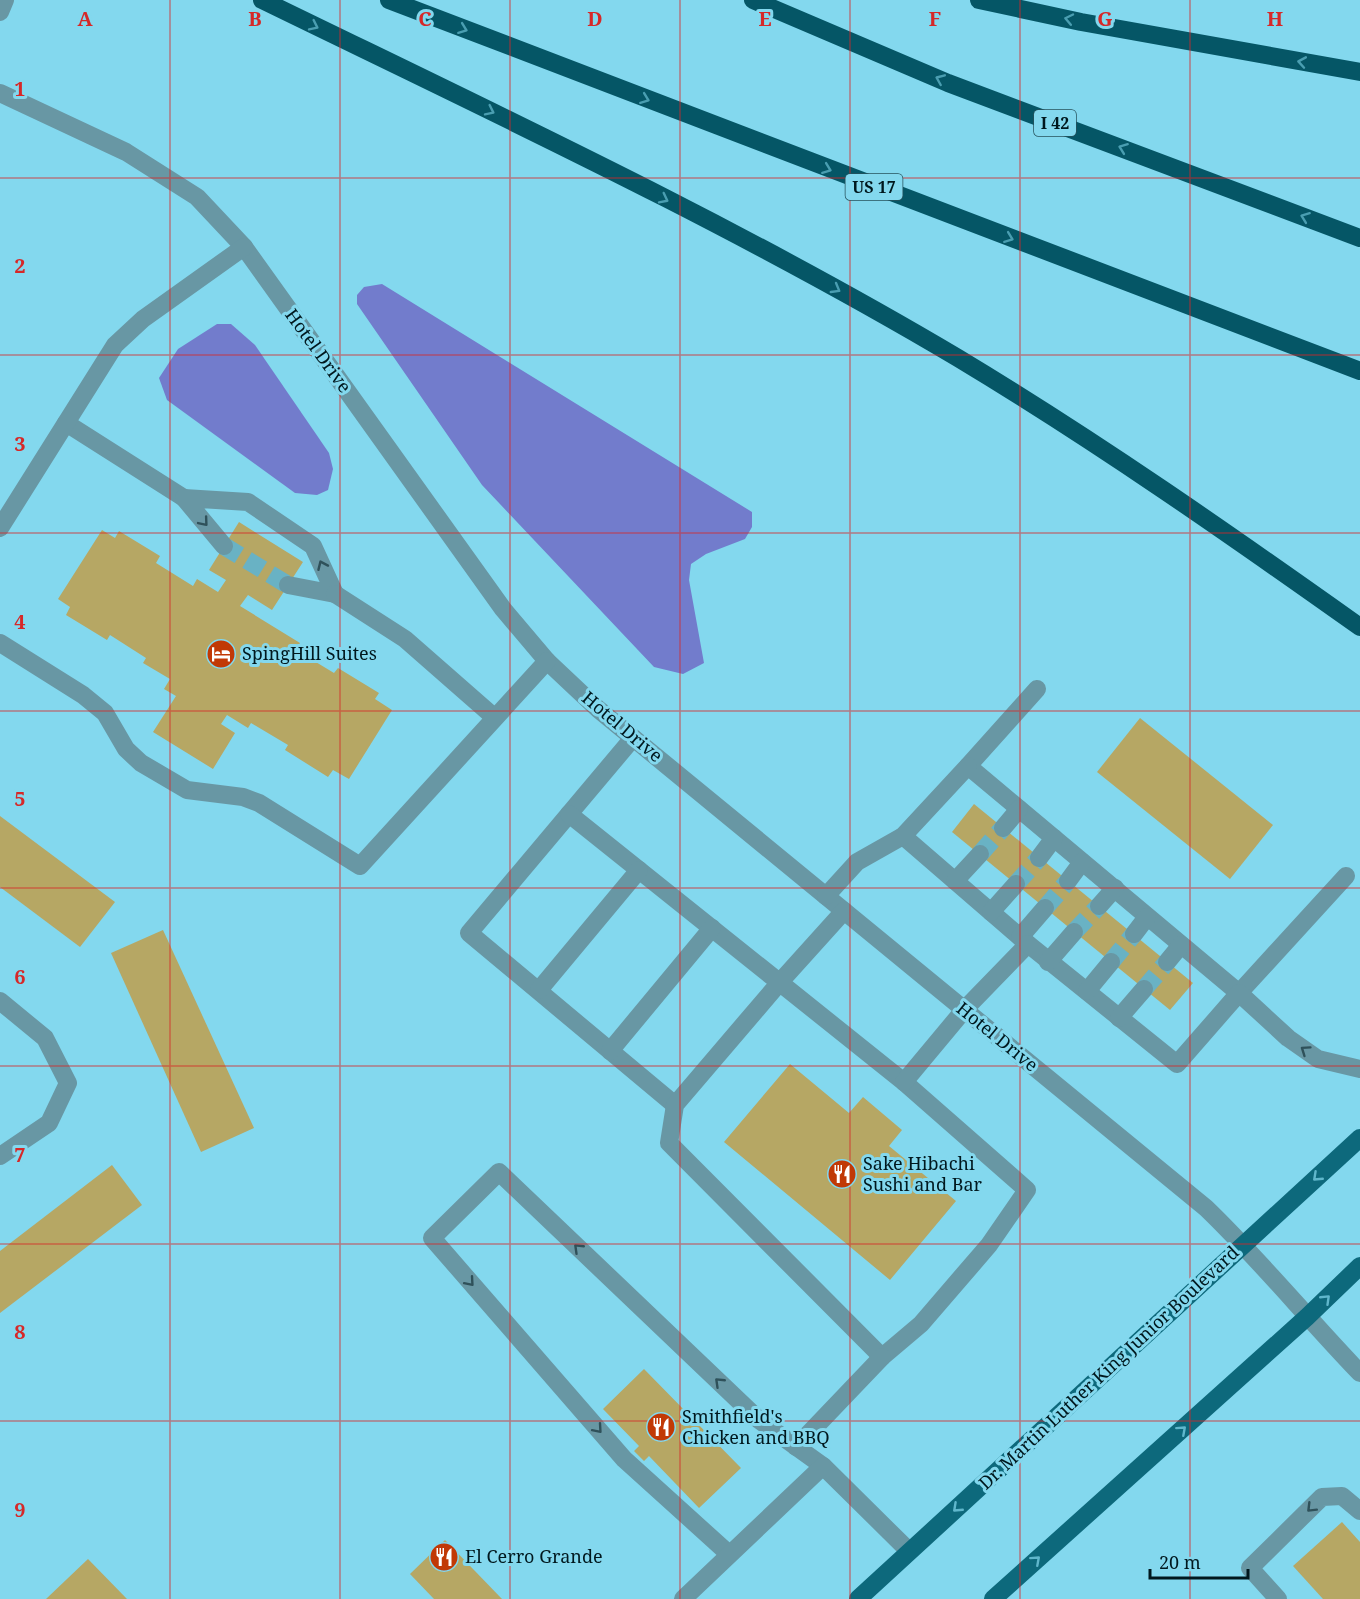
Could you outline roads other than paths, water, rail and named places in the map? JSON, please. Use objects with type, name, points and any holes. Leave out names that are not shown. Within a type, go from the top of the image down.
[{"type":"highway","points":[[262,0],[582,156],[808,273],[958,359],[1113,456],[1242,543],[1360,627]]},
{"type":"highway","name":"US 17","points":[[389,0],[1360,371]]},
{"type":"highway","name":"I 42","points":[[753,0],[948,83],[1360,238]]},
{"type":"highway","points":[[980,0],[1081,22],[1360,72]]},
{"type":"main road","name":"Dr. Martin Luther King Junior Boulevard","points":[[858,1599],[1360,1138]]},
{"type":"main road","points":[[993,1599],[1307,1317],[1360,1266]]},
{"type":"street","points":[[0,12],[5,0]]},
{"type":"street","name":"Hotel Drive","points":[[0,93],[126,152],[197,197],[244,247],[503,609],[547,661],[598,709],[1206,1208],[1244,1244],[1307,1317],[1360,1373]]},
{"type":"street","points":[[0,528],[115,345],[143,319],[244,247]]},
{"type":"street","points":[[66,423],[184,498],[224,546]]},
{"type":"street","points":[[184,498],[248,502],[314,546],[335,594]]},
{"type":"street","points":[[288,585],[335,594],[405,639],[494,717]]},
{"type":"street","points":[[0,643],[83,695],[105,713],[126,749],[141,763],[187,790],[243,797],[259,803],[360,866],[547,661]]},
{"type":"street","points":[[826,896],[857,862],[903,837],[1037,689]]},
{"type":"street","points":[[633,738],[469,933],[675,1105]]},
{"type":"street","points":[[968,766],[1239,993],[1288,1038],[1318,1059],[1360,1069]]},
{"type":"street","points":[[1003,828],[1019,809]]},
{"type":"street","points":[[569,814],[904,1082],[1027,1190],[989,1245],[921,1324],[882,1357],[796,1447]]},
{"type":"street","points":[[903,837],[1048,962],[1177,1064],[1346,876]]},
{"type":"street","points":[[1040,858],[1054,838]]},
{"type":"street","points":[[955,881],[980,854]]},
{"type":"street","points":[[1068,881],[1082,862]]},
{"type":"street","points":[[539,990],[639,870]]},
{"type":"street","points":[[991,912],[1016,884]]},
{"type":"street","points":[[1099,906],[1115,888]]},
{"type":"street","points":[[904,1082],[1024,940],[1045,908]]},
{"type":"street","points":[[844,911],[675,1105],[669,1143],[882,1357]]},
{"type":"street","points":[[1134,934],[1148,917]]},
{"type":"street","points":[[610,1051],[712,928]]},
{"type":"street","points":[[1048,962],[1074,932]]},
{"type":"street","points":[[1167,962],[1181,945]]},
{"type":"street","points":[[1087,991],[1111,962]]},
{"type":"street","points":[[1119,1018],[1144,989]]},
{"type":"street","points":[[0,1001],[45,1038],[68,1083],[49,1123],[0,1156]]},
{"type":"street","points":[[729,1554],[624,1460],[432,1238],[498,1172],[759,1420],[823,1466],[909,1551]]},
{"type":"street","points":[[683,1599],[823,1466]]},
{"type":"street","points":[[1278,1599],[1250,1568],[1322,1497],[1342,1496],[1360,1511]]},
{"type":"water","points":[[382,284],[752,512],[752,527],[745,539],[706,554],[691,564],[689,580],[704,663],[683,674],[654,667],[482,485],[357,304],[357,295],[364,287]]},
{"type":"water","points":[[217,324],[231,324],[255,345],[329,453],[333,469],[328,490],[317,495],[295,493],[167,400],[159,378],[178,349]]},
{"type":"tunnel","points":[[224,546],[288,585]]},
{"type":"tunnel","points":[[980,854],[1003,828]]},
{"type":"tunnel","points":[[1016,884],[1039,858]]},
{"type":"tunnel","points":[[1045,908],[1068,881]]},
{"type":"tunnel","points":[[1074,932],[1099,906]]},
{"type":"tunnel","points":[[1111,962],[1134,934]]},
{"type":"tunnel","points":[[1144,989],[1167,962]]},
{"type":"place","name":"SpingHill Suites","points":[[221,654]]},
{"type":"place","name":"Sake Hibachi Sushi and Bar","points":[[842,1174]]},
{"type":"place","name":"Smithfield's Chicken and BBQ","points":[[661,1427]]},
{"type":"place","name":"El Cerro Grande","points":[[444,1557]]}]
